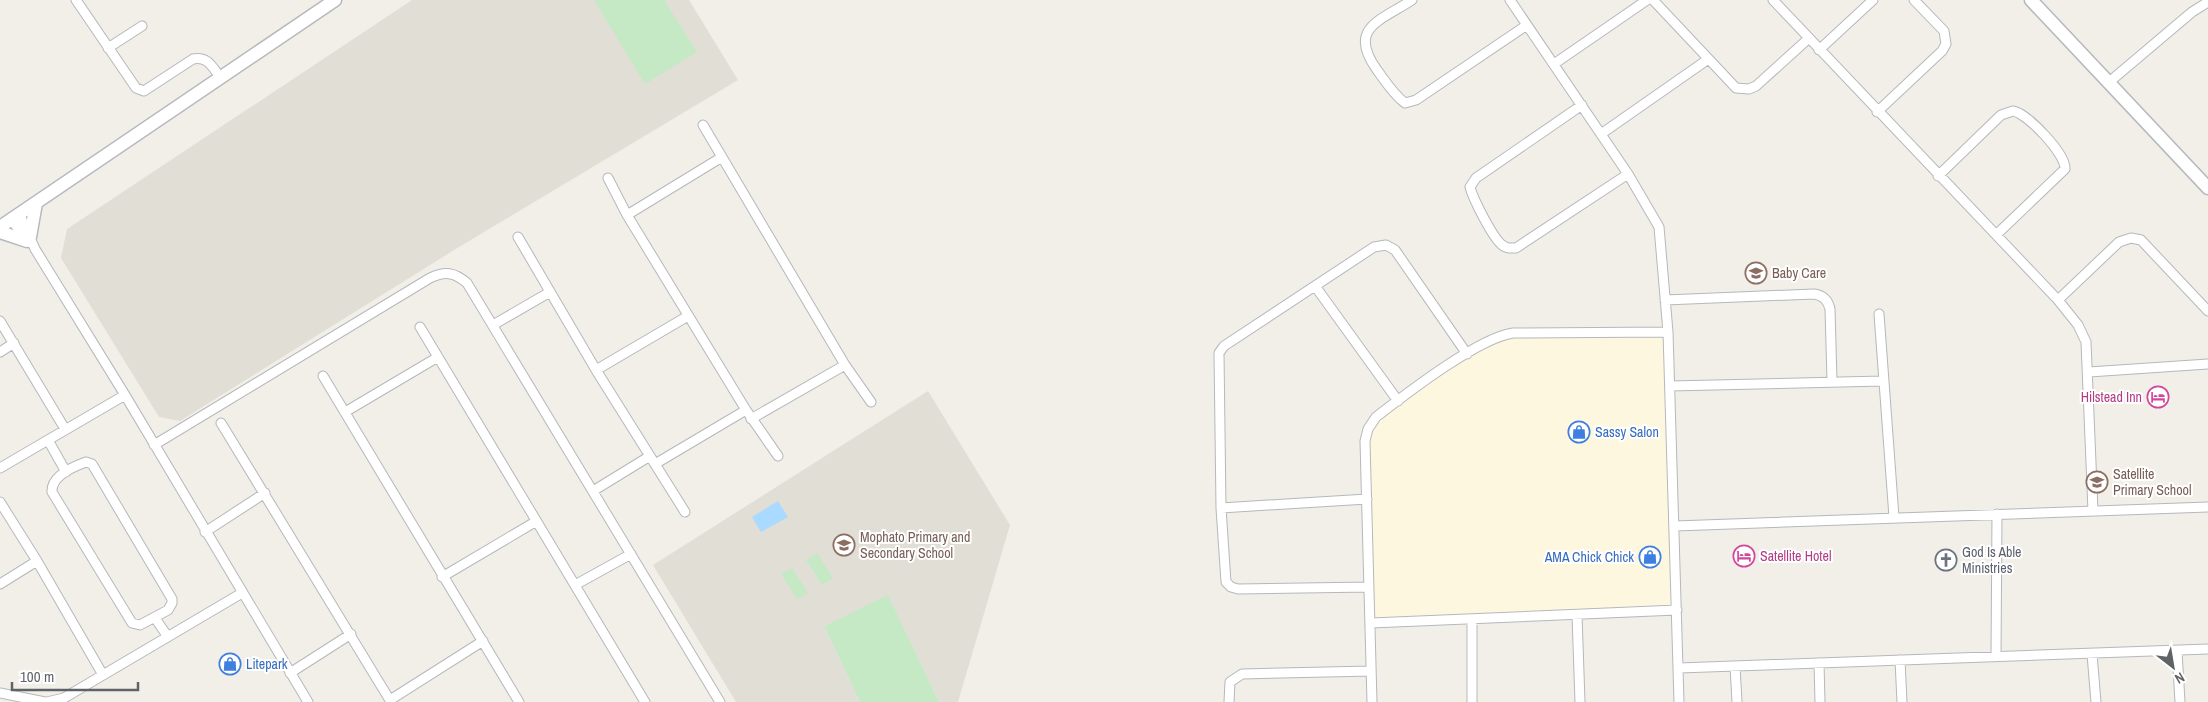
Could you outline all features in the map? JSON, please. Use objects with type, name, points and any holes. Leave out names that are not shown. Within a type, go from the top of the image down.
[{"type":"street","points":[[76,0],[136,88],[140,91],[144,91],[193,59],[200,58],[206,60],[220,78]]},
{"type":"street","points":[[0,227],[335,0]]},
{"type":"street","points":[[1412,0],[1370,28],[1365,35],[1364,45],[1366,55],[1396,96],[1405,103],[1416,100],[1527,25]]},
{"type":"street","points":[[1510,0],[1628,174],[1659,227],[1668,332],[1679,702]]},
{"type":"street","points":[[1554,64],[1646,0]]},
{"type":"street","points":[[1653,0],[1707,60],[1736,88],[1749,89],[1756,86],[1808,39]]},
{"type":"street","points":[[1773,0],[1877,112],[2058,300],[2084,335],[2089,372],[2093,511]]},
{"type":"street","points":[[1819,50],[1872,0]]},
{"type":"street","points":[[1877,112],[1942,51],[1946,44],[1944,31],[1914,0]]},
{"type":"street","points":[[2031,0],[2208,188]]},
{"type":"street","points":[[2108,83],[2192,12],[2208,2]]},
{"type":"street","points":[[108,48],[142,26]]},
{"type":"street","points":[[1601,134],[1707,60]]},
{"type":"street","points":[[1582,105],[1476,178],[1470,187],[1472,197],[1500,244],[1508,248],[1516,248],[1628,174]]},
{"type":"street","points":[[1938,176],[2001,116],[2013,111],[2026,116],[2062,156],[2065,167],[1996,235]]},
{"type":"street","points":[[703,125],[845,365],[871,402]]},
{"type":"street","points":[[627,215],[722,157]]},
{"type":"street","points":[[608,178],[627,215],[688,316],[751,419],[778,456]]},
{"type":"street","points":[[31,242],[36,203]]},
{"type":"street","points":[[15,216],[125,395],[308,702]]},
{"type":"street","points":[[0,232],[31,242]]},
{"type":"street","points":[[518,237],[596,370],[685,512]]},
{"type":"street","points":[[2058,300],[2119,242],[2136,238],[2141,240],[2208,311]]},
{"type":"street","points":[[1369,587],[1238,589],[1231,587],[1225,578],[1221,508],[1219,353],[1224,346],[1314,286],[1374,248],[1386,245],[1395,250],[1468,354]]},
{"type":"street","points":[[154,445],[440,273],[452,273],[467,283],[720,702]]},
{"type":"street","points":[[1314,286],[1398,400]]},
{"type":"street","points":[[493,325],[550,292]]},
{"type":"street","points":[[1665,300],[1814,294],[1820,296],[1828,303],[1830,309],[1832,381]]},
{"type":"street","points":[[1879,314],[1894,517]]},
{"type":"street","points":[[596,370],[688,316]]},
{"type":"street","points":[[0,321],[65,429]]},
{"type":"street","points":[[420,327],[645,702]]},
{"type":"street","points":[[1372,702],[1365,441],[1368,428],[1376,417],[1398,400],[1499,335],[1513,333],[1668,332]]},
{"type":"street","points":[[0,352],[14,343]]},
{"type":"street","points":[[345,412],[438,358]]},
{"type":"street","points":[[2089,372],[2208,364]]},
{"type":"street","points":[[751,419],[845,365]]},
{"type":"street","points":[[323,376],[442,577],[519,702]]},
{"type":"street","points":[[1670,386],[1883,380]]},
{"type":"street","points":[[0,468],[125,395]]},
{"type":"street","points":[[592,491],[746,410]]},
{"type":"street","points":[[221,424],[391,701],[483,641]]},
{"type":"street","points":[[48,440],[66,472]]},
{"type":"street","points":[[86,462],[92,464],[172,599],[171,607],[140,625],[132,622],[52,492],[54,482],[66,472],[86,462]]},
{"type":"street","points":[[205,532],[265,493]]},
{"type":"street","points":[[1221,508],[1367,499]]},
{"type":"street","points":[[0,502],[37,561],[103,675]]},
{"type":"street","points":[[1675,526],[2208,507]]},
{"type":"street","points":[[1996,656],[1997,514]]},
{"type":"street","points":[[442,577],[536,522]]},
{"type":"street","points":[[575,585],[631,554]]},
{"type":"street","points":[[0,584],[37,561]]},
{"type":"street","points":[[0,693],[46,702],[64,698],[242,594]]},
{"type":"street","points":[[1371,623],[1677,610]]},
{"type":"street","points":[[1577,615],[1580,702]]},
{"type":"street","points":[[155,618],[168,637]]},
{"type":"street","points":[[1472,620],[1472,702]]},
{"type":"street","points":[[290,673],[351,634]]},
{"type":"street","points":[[1679,668],[2208,649]]},
{"type":"street","points":[[2177,651],[2180,702]]},
{"type":"street","points":[[2092,654],[2096,702]]},
{"type":"street","points":[[1900,660],[1902,702]]},
{"type":"street","points":[[1819,663],[1820,702]]},
{"type":"street","points":[[1735,666],[1737,702]]},
{"type":"street","points":[[1229,702],[1230,682],[1242,674],[1371,670]]},
{"type":"shaded area","points":[[412,0],[689,0],[738,80],[459,247],[180,421],[159,417],[61,258],[67,229]]},
{"type":"shaded area","points":[[1668,332],[1677,610],[1371,623],[1365,441],[1376,417],[1499,335]]},
{"type":"shaded area","name":"Mophato Primary and Secondary School","points":[[928,391],[1010,525],[958,702],[939,702],[888,596],[824,626],[860,702],[736,702],[653,565]]},
{"type":"green space","points":[[594,0],[664,0],[697,52],[645,84]]},
{"type":"green space","points":[[817,553],[833,578],[822,585],[806,560]]},
{"type":"green space","points":[[792,568],[808,593],[797,599],[781,574]]},
{"type":"green space","points":[[888,595],[939,702],[860,702],[824,626]]},
{"type":"water","points":[[778,501],[788,517],[761,532],[752,517]]},
{"type":"place","name":"Baby Care","points":[[1756,273]]},
{"type":"place","name":"Hilstead Inn","points":[[2158,397]]},
{"type":"place","name":"Sassy Salon","points":[[1579,432]]},
{"type":"place","name":"Satellite Primary School","points":[[2097,482]]},
{"type":"place","name":"Mophato Primary and Secondary School","points":[[844,545]]},
{"type":"place","name":"Satellite Hotel","points":[[1744,556]]},
{"type":"place","name":"AMA Chick Chick","points":[[1650,557]]},
{"type":"place","name":"God Is Able Ministries","points":[[1946,560]]},
{"type":"place","name":"Litepark","points":[[230,664]]}]
